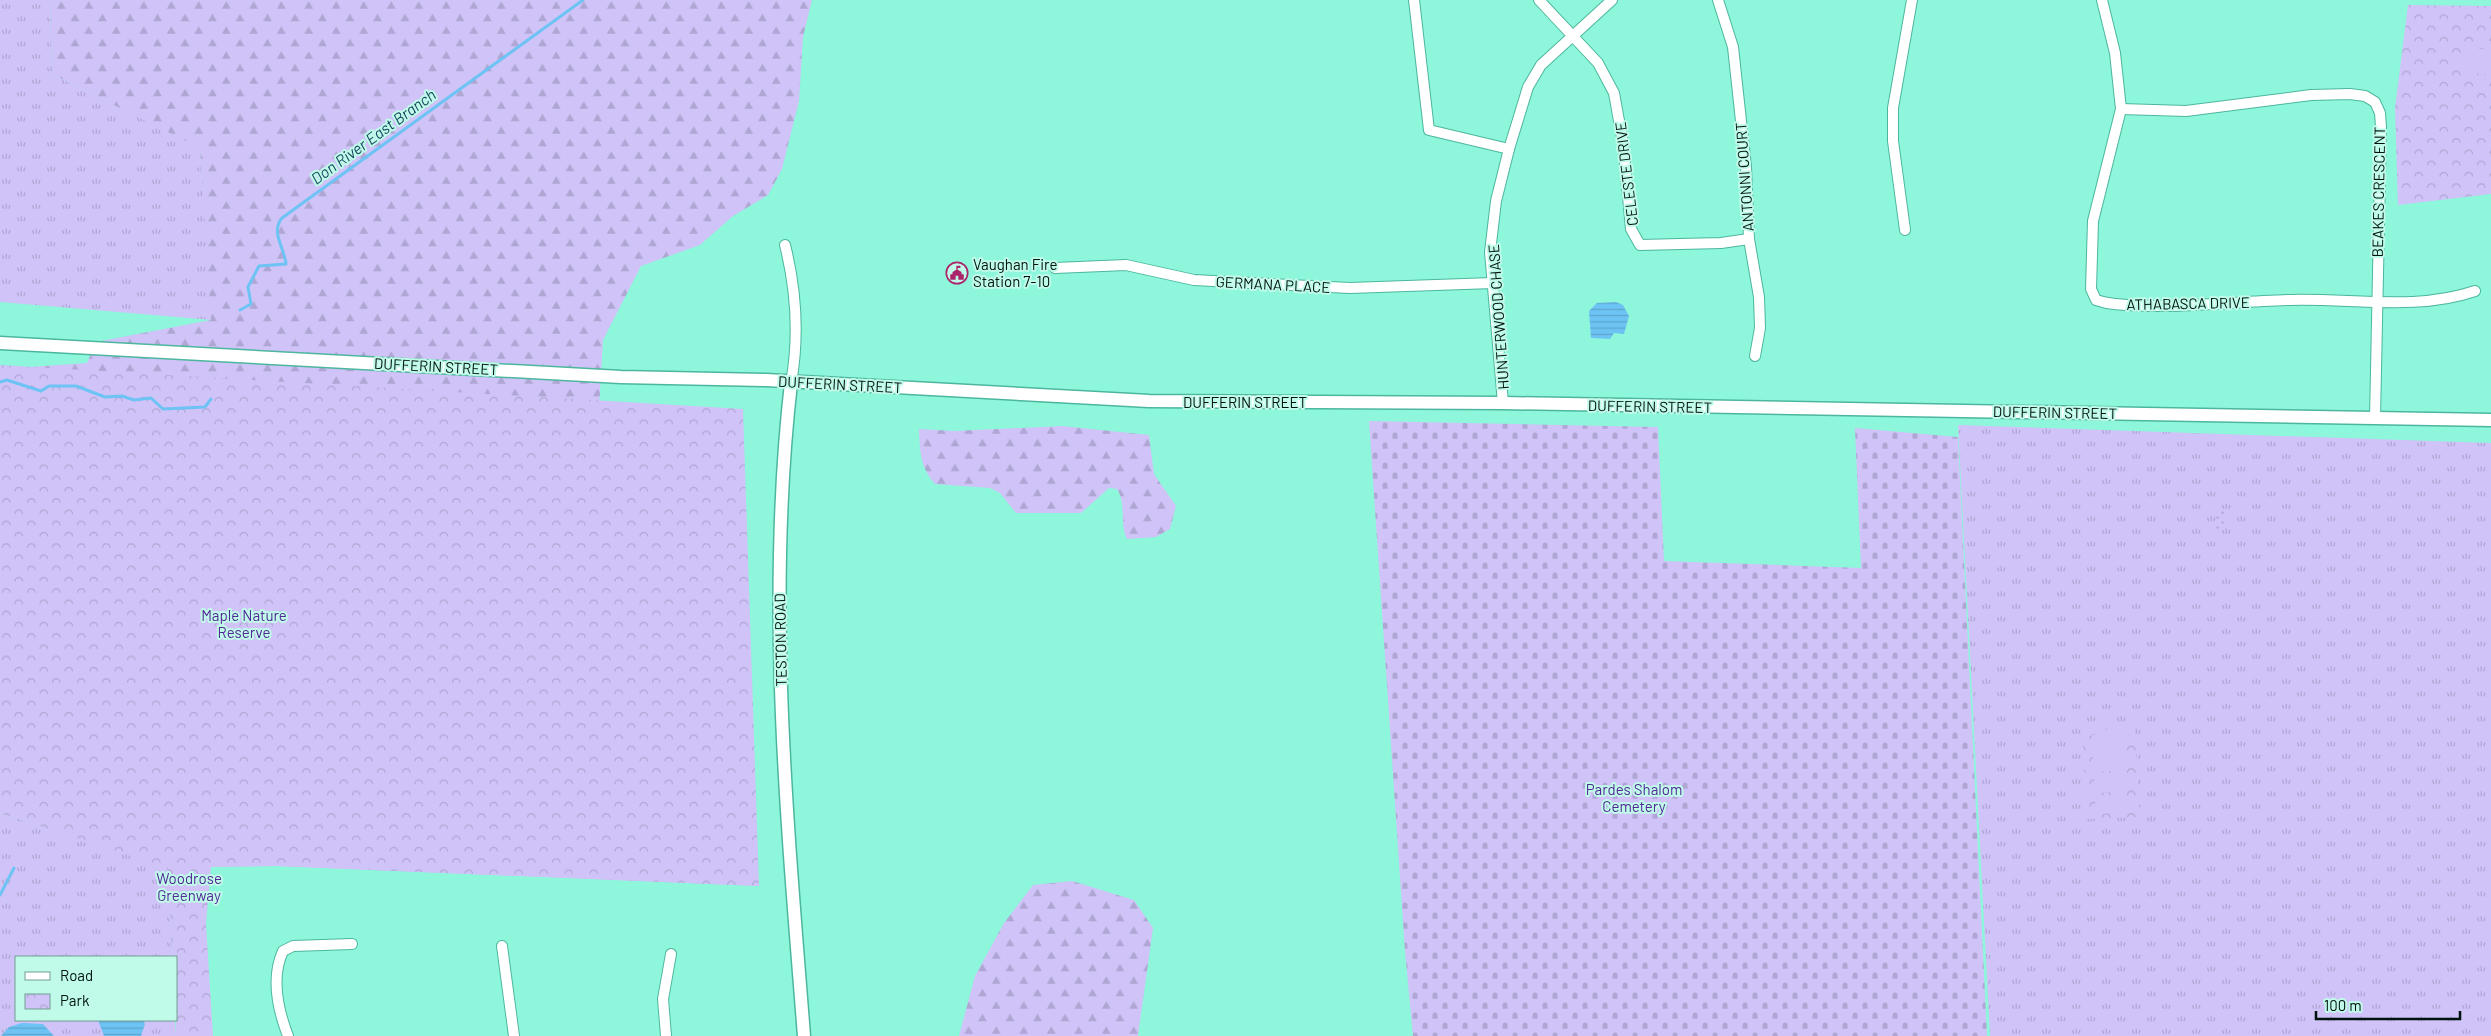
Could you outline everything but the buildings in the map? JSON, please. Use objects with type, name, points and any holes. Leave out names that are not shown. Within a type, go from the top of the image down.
[{"type":"main road","name":"DUFFERIN STREET","points":[[0,343],[621,377],[766,380],[791,383],[1149,401],[1504,403],[2491,420]]},
{"type":"main road","name":"TESTON ROAD","points":[[791,383],[780,544],[778,642],[790,858],[804,1036]]},
{"type":"street","points":[[1414,0],[1429,130],[1509,150]]},
{"type":"street","points":[[1539,0],[1573,36]]},
{"type":"street","name":"HUNTERWOOD CHASE","points":[[1504,403],[1490,252],[1496,201],[1509,150],[1528,87],[1541,65],[1612,0]]},
{"type":"street","name":"ANTONNI COURT","points":[[1718,0],[1733,47],[1746,167],[1749,239],[1759,297],[1760,328],[1756,356]]},
{"type":"street","points":[[1905,230],[1893,141],[1893,108],[1912,0]]},
{"type":"street","name":"ATHABASCA DRIVE","points":[[2102,0],[2115,53],[2121,109],[2093,221],[2091,289],[2096,300],[2120,305],[2182,307],[2286,300],[2376,301]]},
{"type":"street","name":"CELESTE DRIVE","points":[[1573,36],[1598,63],[1614,93],[1620,125],[1631,229],[1640,245],[1722,243],[1749,239]]},
{"type":"street","name":"BEAKES CRESCENT","points":[[2121,109],[2186,111],[2311,95],[2365,96],[2375,102],[2380,113],[2375,419]]},
{"type":"street","name":"TESTON ROAD","points":[[785,245],[790,266],[795,330],[796,360],[791,383]]},
{"type":"street","name":"GERMANA PLACE","points":[[1055,268],[1126,265],[1194,280],[1350,288],[1493,283]]},
{"type":"street","points":[[2376,301],[2451,299],[2475,291]]},
{"type":"street","points":[[288,1036],[278,1006],[277,990],[278,962],[283,950],[293,946],[352,944]]},
{"type":"street","points":[[502,946],[514,1036]]},
{"type":"street","points":[[666,1036],[663,999],[671,954]]},
{"type":"green space","points":[[0,0],[50,0],[52,74],[200,147],[212,320],[0,302]]},
{"type":"green space","points":[[50,0],[812,0],[803,37],[799,101],[782,169],[768,195],[733,216],[700,245],[641,266],[603,340],[599,408],[749,804],[759,886],[277,866],[169,867],[0,369],[87,363],[96,342],[211,320],[200,148],[52,74]]},
{"type":"green space","points":[[2408,5],[2491,6],[2491,194],[2398,205],[2395,108]]},
{"type":"green space","points":[[2463,47],[2491,50],[2491,75],[2461,72]]},
{"type":"green space","name":"Maple Nature Reserve","points":[[0,365],[743,409],[759,886],[277,866],[211,867],[206,924],[213,1036],[176,1036],[176,1021],[178,1021],[178,956],[172,956],[168,868],[0,813]]},
{"type":"green space","name":"Pardes Shalom Cemetery","points":[[1369,421],[1658,427],[1664,561],[1861,568],[1855,428],[1958,437],[1987,1036],[1413,1036],[1405,951]]},
{"type":"green space","points":[[1958,425],[2491,443],[2491,1036],[1990,1036]]},
{"type":"green space","points":[[1062,426],[1149,435],[1154,474],[1176,506],[1170,529],[1156,537],[1127,539],[1123,527],[1120,495],[1117,489],[1109,488],[1081,513],[1016,513],[1000,493],[990,488],[935,484],[926,471],[922,459],[919,429],[954,431]]},
{"type":"green space","points":[[2217,510],[2226,512],[2224,529],[2214,532]]},
{"type":"green space","points":[[2135,728],[2140,817],[2087,819],[2082,731]]},
{"type":"green space","points":[[2126,734],[2127,749],[2092,751],[2092,735]]},
{"type":"green space","points":[[2127,754],[2128,770],[2093,772],[2093,756]]},
{"type":"green space","points":[[2128,775],[2129,791],[2095,793],[2094,777]]},
{"type":"green space","points":[[2129,796],[2130,812],[2096,814],[2095,798]]},
{"type":"green space","points":[[0,813],[169,867],[172,956],[15,956],[15,1021],[175,1021],[176,1036],[0,1036]]},
{"type":"green space","points":[[1072,881],[1134,900],[1153,928],[1138,1036],[959,1036],[975,976],[1004,923],[1033,885]]},
{"type":"water","points":[[1616,302],[1623,305],[1629,316],[1624,334],[1614,333],[1610,339],[1591,338],[1589,311],[1597,303]]},
{"type":"water","points":[[98,1021],[144,1021],[145,1024],[141,1036],[104,1036]]},
{"type":"water","points":[[22,1023],[43,1024],[54,1036],[1,1036],[9,1027]]},
{"type":"waterway","name":"Don River East Branch","points":[[240,310],[251,304],[248,287],[259,266],[286,264],[277,229],[282,218],[583,0]]},
{"type":"waterway","name":"Don River East Branch","points":[[0,382],[7,380],[41,391],[49,386],[76,386],[105,397],[122,396],[134,400],[151,398],[163,409],[205,407],[211,399]]},
{"type":"waterway","points":[[0,895],[14,868]]},
{"type":"place","name":"Vaughan Fire Station 7-10","points":[[957,273]]},
{"type":"park label","name":"Woodrose Greenway","points":[[189,886]]}]
